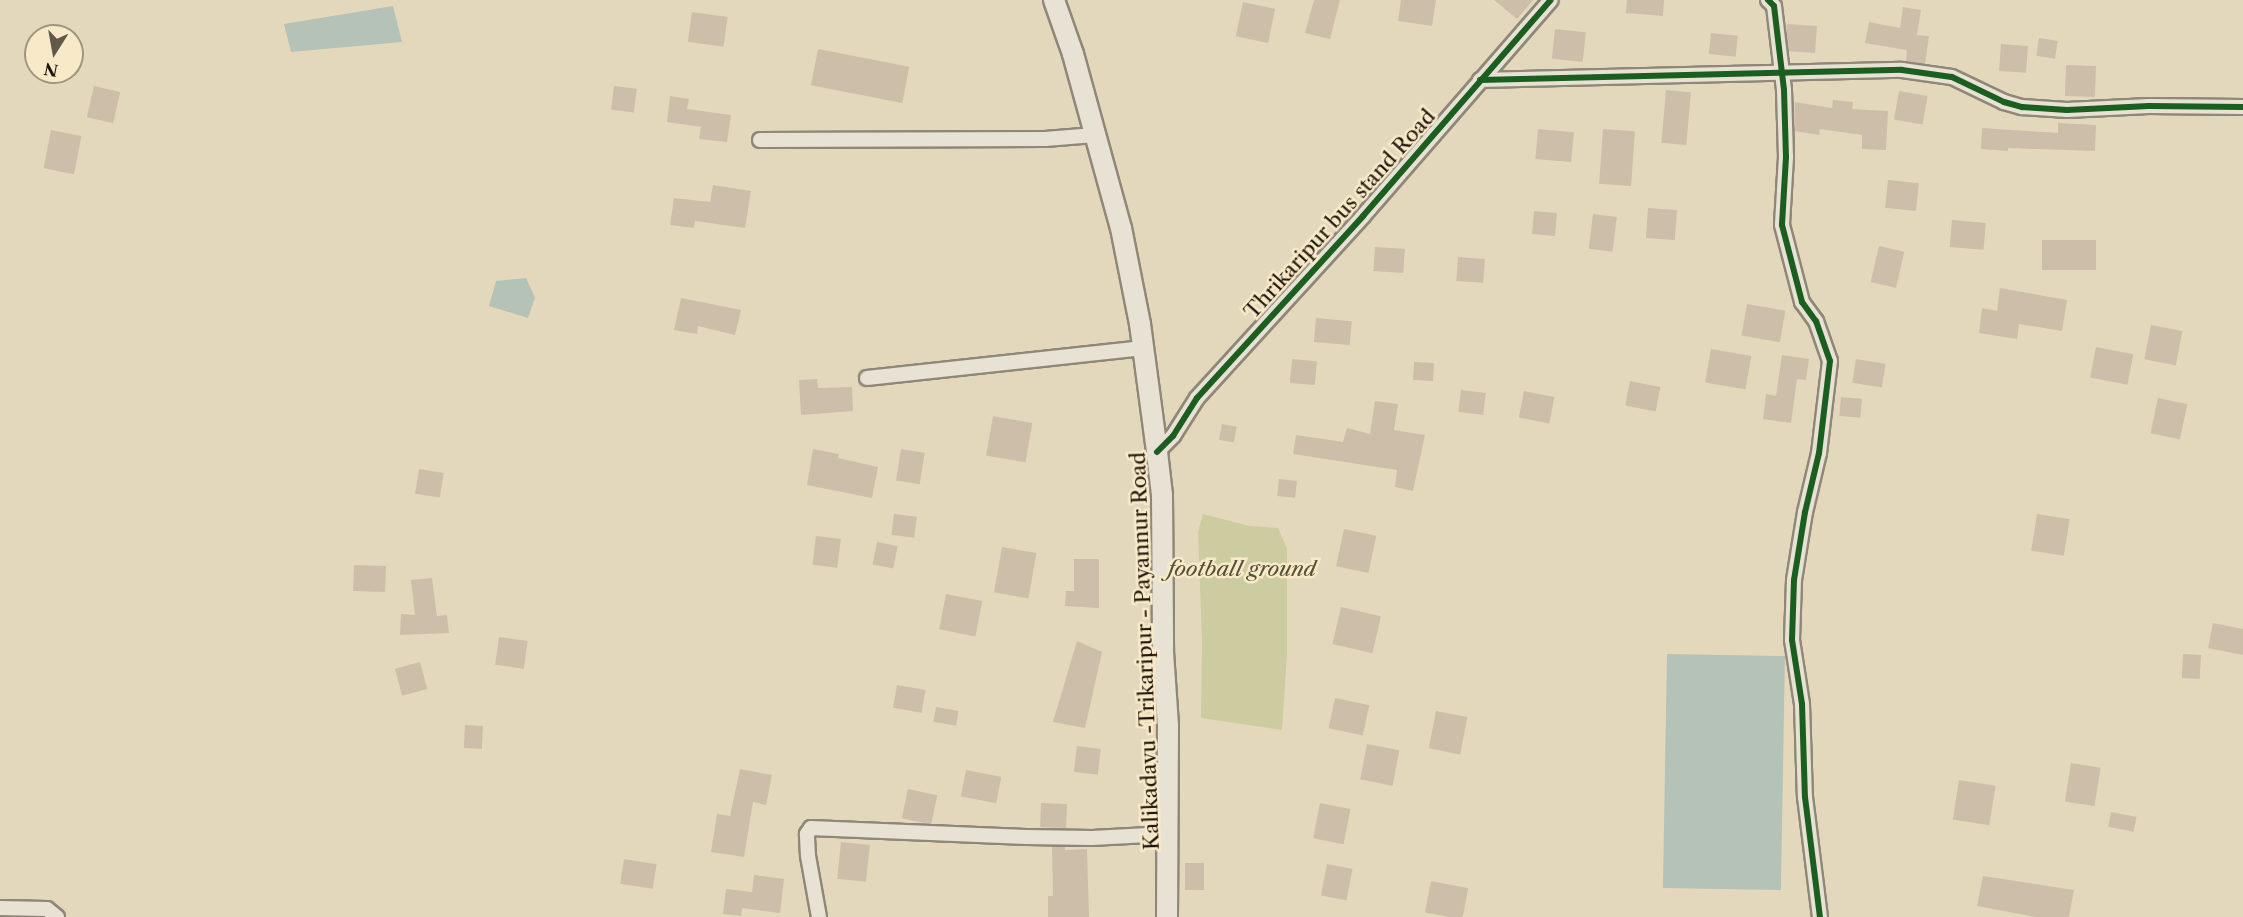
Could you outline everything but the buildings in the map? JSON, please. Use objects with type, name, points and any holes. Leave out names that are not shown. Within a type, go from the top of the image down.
[{"type":"main road","name":"Kalikadavu -Trikaripur - Payannur Road","points":[[1054,0],[1121,228],[1143,348],[1157,452],[1162,495],[1167,917]]},
{"type":"street","name":"Thrikaripur bus stand Road","points":[[1157,452],[1173,436],[1197,398],[1364,216],[1551,0]]},
{"type":"street","points":[[1768,0],[1774,6],[1782,72],[1786,157],[1782,225],[1802,302],[1816,321],[1830,361],[1820,453],[1805,512],[1794,580],[1792,640],[1802,704],[1805,797],[1820,917]]},
{"type":"street","points":[[1480,80],[1902,70],[1936,73],[2022,107],[2067,110],[2149,106],[2243,107]]},
{"type":"street","points":[[760,140],[1045,139],[1095,135]]},
{"type":"street","points":[[867,378],[1143,348]]},
{"type":"street","points":[[819,917],[808,856],[807,834],[811,828],[1026,837],[1092,838],[1167,834]]},
{"type":"street","points":[[0,908],[47,909],[57,917]]},
{"type":"green space","name":"football ground","points":[[1203,514],[1249,526],[1278,528],[1287,549],[1287,654],[1282,730],[1201,718],[1202,641],[1198,532]]},
{"type":"shaded area","points":[[393,6],[402,42],[291,52],[284,24]]},
{"type":"shaded area","points":[[526,278],[535,298],[528,318],[489,306],[496,281]]},
{"type":"shaded area","points":[[1667,654],[1785,656],[1781,890],[1663,888]]},
{"type":"cycle path","points":[[1157,452],[1173,436],[1197,398],[1363,216],[1551,0]]},
{"type":"cycle path","points":[[1768,0],[1774,6],[1784,90],[1786,157],[1782,225],[1802,302],[1816,321],[1830,361],[1819,453],[1805,512],[1794,580],[1792,640],[1802,704],[1805,797],[1820,917]]},
{"type":"cycle path","points":[[1480,80],[1902,70],[1952,77],[2004,102],[2022,107],[2067,110],[2149,106],[2243,107]]}]
